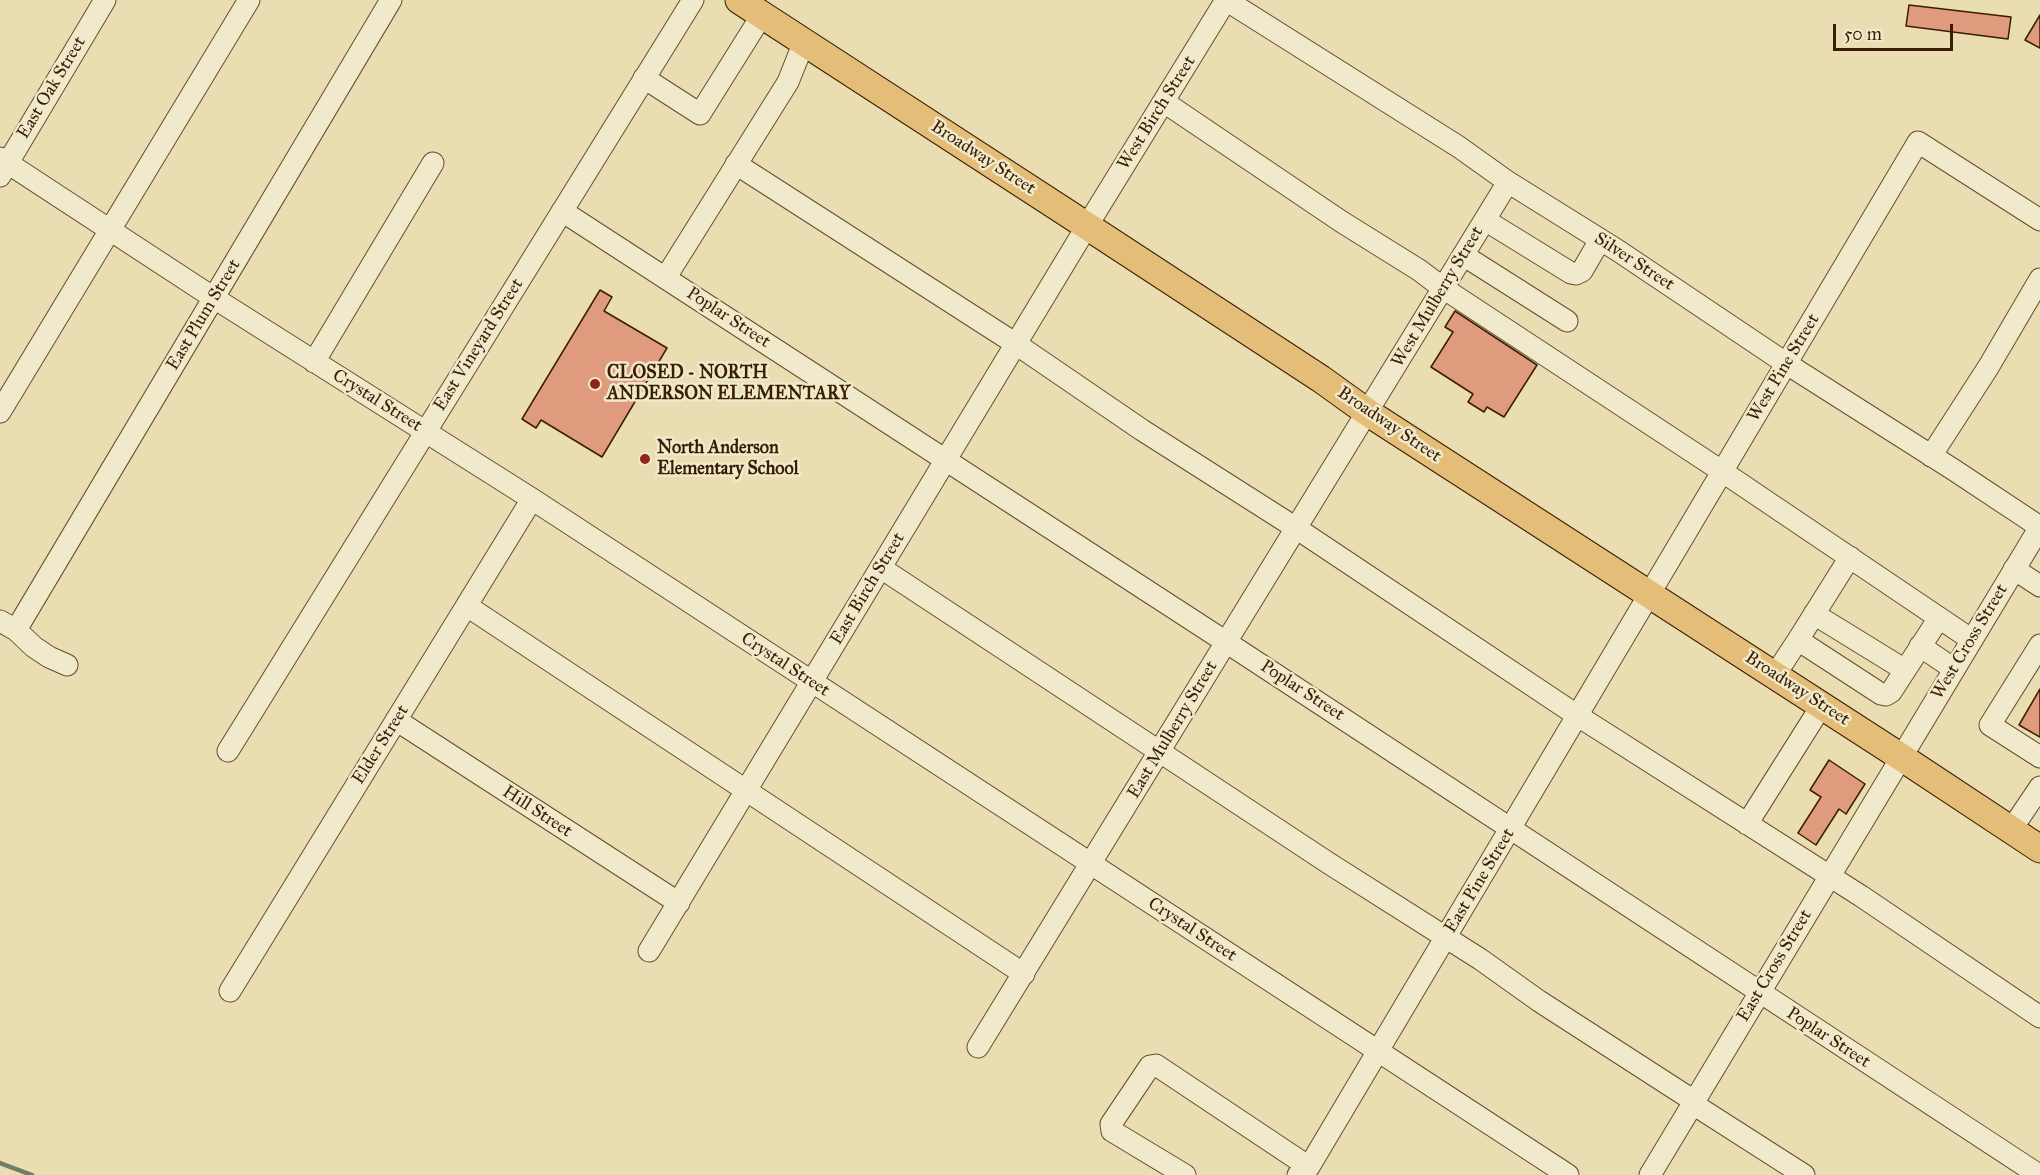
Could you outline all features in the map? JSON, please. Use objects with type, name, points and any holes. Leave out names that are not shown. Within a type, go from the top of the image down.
[{"type":"main road","name":"Broadway Street","points":[[739,0],[1088,226],[1321,379],[1367,412],[1822,705],[2040,849]]},
{"type":"street","name":"East Oak Street","points":[[3,166],[105,0]]},
{"type":"street","points":[[0,412],[249,0]]},
{"type":"street","name":"East Plum Street","points":[[8,625],[214,298],[392,0]]},
{"type":"street","name":"East Vineyard Street","points":[[228,751],[693,0]]},
{"type":"street","name":"West Birch Street","points":[[1088,226],[1226,0]]},
{"type":"street","name":"Silver Street","points":[[1226,0],[1459,147],[1508,182],[1600,240],[1786,364],[2040,527]]},
{"type":"street","points":[[644,78],[700,114],[762,15]]},
{"type":"street","points":[[666,278],[788,82],[804,42]]},
{"type":"street","points":[[1164,102],[1342,222],[1419,270],[1723,472],[1972,640]]},
{"type":"street","name":"West Pine Street","points":[[1651,595],[1918,142],[2040,220]]},
{"type":"street","points":[[314,362],[433,163]]},
{"type":"street","points":[[736,164],[1016,344],[1142,430],[1296,528],[1578,716],[1861,896],[2040,1017]]},
{"type":"street","name":"Crystal Street","points":[[3,166],[109,229],[314,362],[532,499],[1568,1175]]},
{"type":"street","name":"West Mulberry Street","points":[[1367,412],[1508,182]]},
{"type":"street","name":"Poplar Street","points":[[562,211],[1511,828],[2039,1175]]},
{"type":"street","points":[[1485,220],[1576,274],[1582,271],[1600,240]]},
{"type":"street","name":"East Birch Street","points":[[649,951],[1088,226]]},
{"type":"street","points":[[1463,255],[1567,321]]},
{"type":"street","points":[[1931,456],[1989,366],[2040,279]]},
{"type":"street","name":"East Mulberry Street","points":[[978,1047],[1367,412]]},
{"type":"street","name":"Elder Street","points":[[230,991],[532,499]]},
{"type":"street","name":"West Cross Street","points":[[1901,757],[2040,527]]},
{"type":"street","points":[[1775,675],[1850,557]]},
{"type":"street","points":[[881,568],[1445,939],[1480,959],[1539,1001],[1804,1175]]},
{"type":"street","points":[[2014,569],[2040,585]]},
{"type":"street","name":"East Pine Street","points":[[1304,1171],[1651,595]]},
{"type":"street","points":[[466,606],[1024,974]]},
{"type":"street","points":[[1814,614],[1905,670]]},
{"type":"street","points":[[1798,640],[1881,694],[1886,695],[1891,692],[1939,618]]},
{"type":"street","points":[[8,625],[34,647],[67,665]]},
{"type":"street","points":[[2040,645],[1990,724],[2040,757]]},
{"type":"street","points":[[1920,646],[1954,669]]},
{"type":"street","points":[[1747,824],[1822,705]]},
{"type":"street","name":"Hill Street","points":[[396,720],[679,903]]},
{"type":"street","name":"East Cross Street","points":[[1650,1175],[1901,757]]},
{"type":"street","points":[[2011,830],[2040,787]]},
{"type":"street","points":[[1185,1175],[1112,1131],[1111,1124],[1150,1066],[1156,1065],[1304,1171]]},
{"type":"building","points":[[1909,5],[2011,17],[2008,39],[1906,26]]},
{"type":"building","points":[[2040,15],[2040,48],[2025,40]]},
{"type":"building","name":"CLOSED - NORTH ANDERSON ELEMENTARY","points":[[600,290],[612,297],[604,311],[667,348],[602,457],[541,420],[536,428],[522,419]]},
{"type":"building","points":[[1455,311],[1537,365],[1504,417],[1487,407],[1484,412],[1468,402],[1473,394],[1431,367],[1453,332],[1445,327]]},
{"type":"building","points":[[2040,689],[2040,737],[2019,725]]},
{"type":"building","points":[[1829,760],[1865,784],[1846,814],[1839,809],[1816,845],[1798,833],[1821,797],[1810,790]]},
{"type":"waterway","points":[[0,1163],[32,1175]]},
{"type":"place","name":"CLOSED - NORTH ANDERSON ELEMENTARY","points":[[595,384]]},
{"type":"place","name":"North Anderson Elementary School","points":[[645,459]]}]
